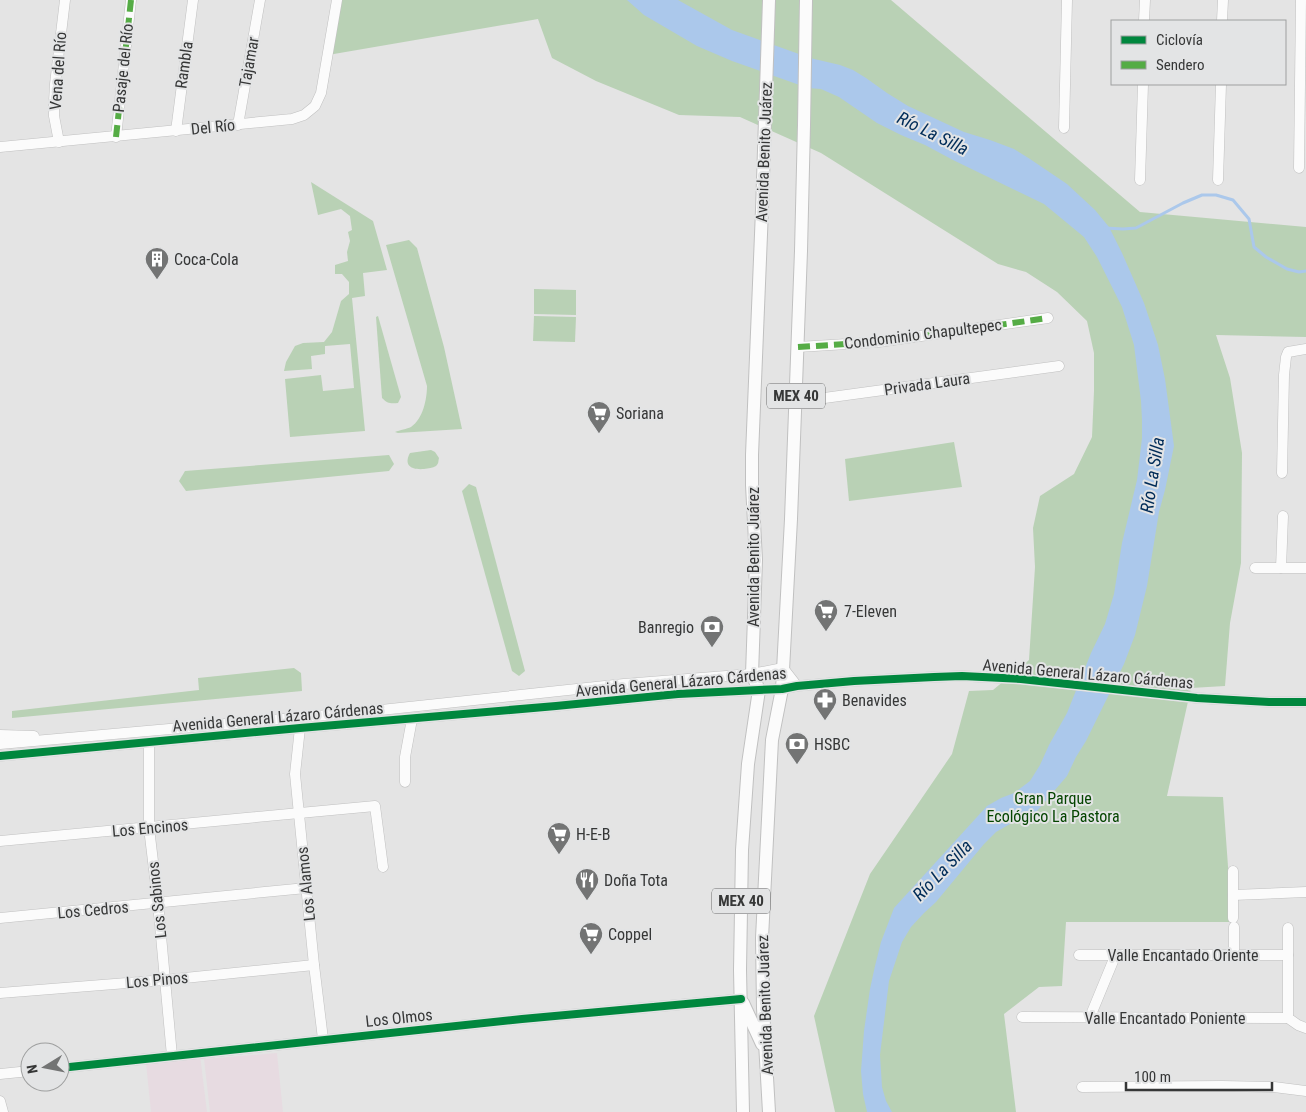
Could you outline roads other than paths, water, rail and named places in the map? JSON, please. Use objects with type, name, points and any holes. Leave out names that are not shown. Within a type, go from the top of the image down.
[{"type":"main road","name":"Avenida Benito Juárez","points":[[743,1112],[741,917],[748,764],[759,690],[752,674],[756,560],[752,485],[769,0]]},
{"type":"main road","name":"Avenida Benito Juárez","points":[[769,1112],[765,1051],[762,947],[763,909],[772,740],[782,689],[791,520],[798,347],[806,0]]},
{"type":"main road","points":[[741,999],[765,1051]]},
{"type":"street","name":"Vena del Río","points":[[58,142],[54,102],[65,0]]},
{"type":"street","name":"Pasaje del Río","points":[[116,136],[131,0]]},
{"type":"street","name":"Rambla","points":[[176,131],[193,0]]},
{"type":"street","name":"Tajamar","points":[[238,125],[260,0]]},
{"type":"street","name":"Del Río","points":[[0,147],[238,125],[304,115],[315,106],[321,93],[337,0]]},
{"type":"street","points":[[1064,128],[1067,0]]},
{"type":"street","points":[[1144,20],[1145,0]]},
{"type":"street","points":[[1222,20],[1223,0]]},
{"type":"street","points":[[1298,168],[1301,0]]},
{"type":"street","points":[[1140,180],[1143,85]]},
{"type":"street","points":[[1218,180],[1221,85]]},
{"type":"street","name":"Condominio Chapultepec","points":[[798,347],[879,342],[1048,318]]},
{"type":"street","points":[[1282,473],[1286,357],[1288,352],[1306,349]]},
{"type":"street","name":"Privada Laura","points":[[796,402],[1059,366]]},
{"type":"street","points":[[1281,568],[1284,516]]},
{"type":"street","points":[[1255,568],[1306,568]]},
{"type":"street","name":"Avenida General Lázaro Cárdenas","points":[[0,744],[362,712],[624,684],[752,674],[783,668],[796,686]]},
{"type":"street","name":"Avenida General Lázaro Cárdenas","points":[[0,756],[678,694],[782,689],[796,686],[903,678],[962,676],[1041,681],[1179,696],[1269,702],[1306,702]]},
{"type":"street","points":[[443,716],[435,716],[441,711],[482,700]]},
{"type":"street","points":[[405,782],[405,757],[412,719]]},
{"type":"street","name":"Los Alamos","points":[[300,728],[295,774],[323,1039]]},
{"type":"street","points":[[0,735],[58,739]]},
{"type":"street","name":"Los Sabinos","points":[[149,743],[149,828],[172,1056]]},
{"type":"street","name":"Los Encinos","points":[[0,841],[374,806],[384,867]]},
{"type":"street","points":[[1233,871],[1234,955]]},
{"type":"street","name":"Los Cedros","points":[[0,918],[306,888]]},
{"type":"street","points":[[1234,894],[1306,892]]},
{"type":"street","points":[[1288,928],[1288,1018]]},
{"type":"street","name":"Valle Encantado Oriente","points":[[1079,954],[1288,955]]},
{"type":"street","points":[[1090,1017],[1116,954]]},
{"type":"street","name":"Los Pinos","points":[[0,993],[165,980],[314,965]]},
{"type":"street","name":"Los Olmos","points":[[70,1067],[323,1039],[741,999]]},
{"type":"street","name":"Valle Encantado Poniente","points":[[1022,1017],[1288,1018],[1306,1028]]},
{"type":"street","points":[[0,1074],[20,1072]]},
{"type":"street","points":[[1082,1087],[1230,1086],[1274,1087],[1306,1091]]},
{"type":"street","points":[[0,1101],[3,1112]]},
{"type":"water","name":"Río La Silla","points":[[627,0],[678,0],[732,30],[810,58],[853,70],[908,106],[964,132],[1014,149],[1030,159],[1067,184],[1095,210],[1109,227],[1144,303],[1158,345],[1165,379],[1174,446],[1159,512],[1147,586],[1135,635],[1124,664],[1067,776],[1037,811],[996,832],[984,844],[936,902],[911,927],[902,942],[889,981],[880,1055],[882,1087],[892,1112],[867,1112],[861,1071],[870,989],[881,942],[894,908],[987,806],[1014,793],[1030,781],[1067,713],[1105,624],[1114,594],[1122,543],[1137,480],[1142,438],[1141,401],[1134,345],[1122,307],[1097,257],[1084,237],[1044,204],[877,123],[839,97],[821,89],[808,88],[732,61],[697,46],[644,15]]},
{"type":"waterway","points":[[1105,228],[1136,228],[1202,195],[1216,195],[1233,200],[1249,219],[1254,247],[1266,257],[1287,269],[1299,272],[1306,271]]},
{"type":"place","name":"Coca-Cola","points":[[157,280]]},
{"type":"place","name":"Soriana","points":[[599,434]]},
{"type":"place","name":"7-Eleven","points":[[826,632]]},
{"type":"place","name":"Banregio","points":[[712,648]]},
{"type":"place","name":"Benavides","points":[[825,721]]},
{"type":"place","name":"HSBC","points":[[797,765]]},
{"type":"place","name":"H-E-B","points":[[559,855]]},
{"type":"place","name":"Doña Tota","points":[[587,901]]},
{"type":"place","name":"Coppel","points":[[591,955]]},
{"type":"park label","name":"Gran Parque Ecológico La Pastora","points":[[1053,807]]}]
